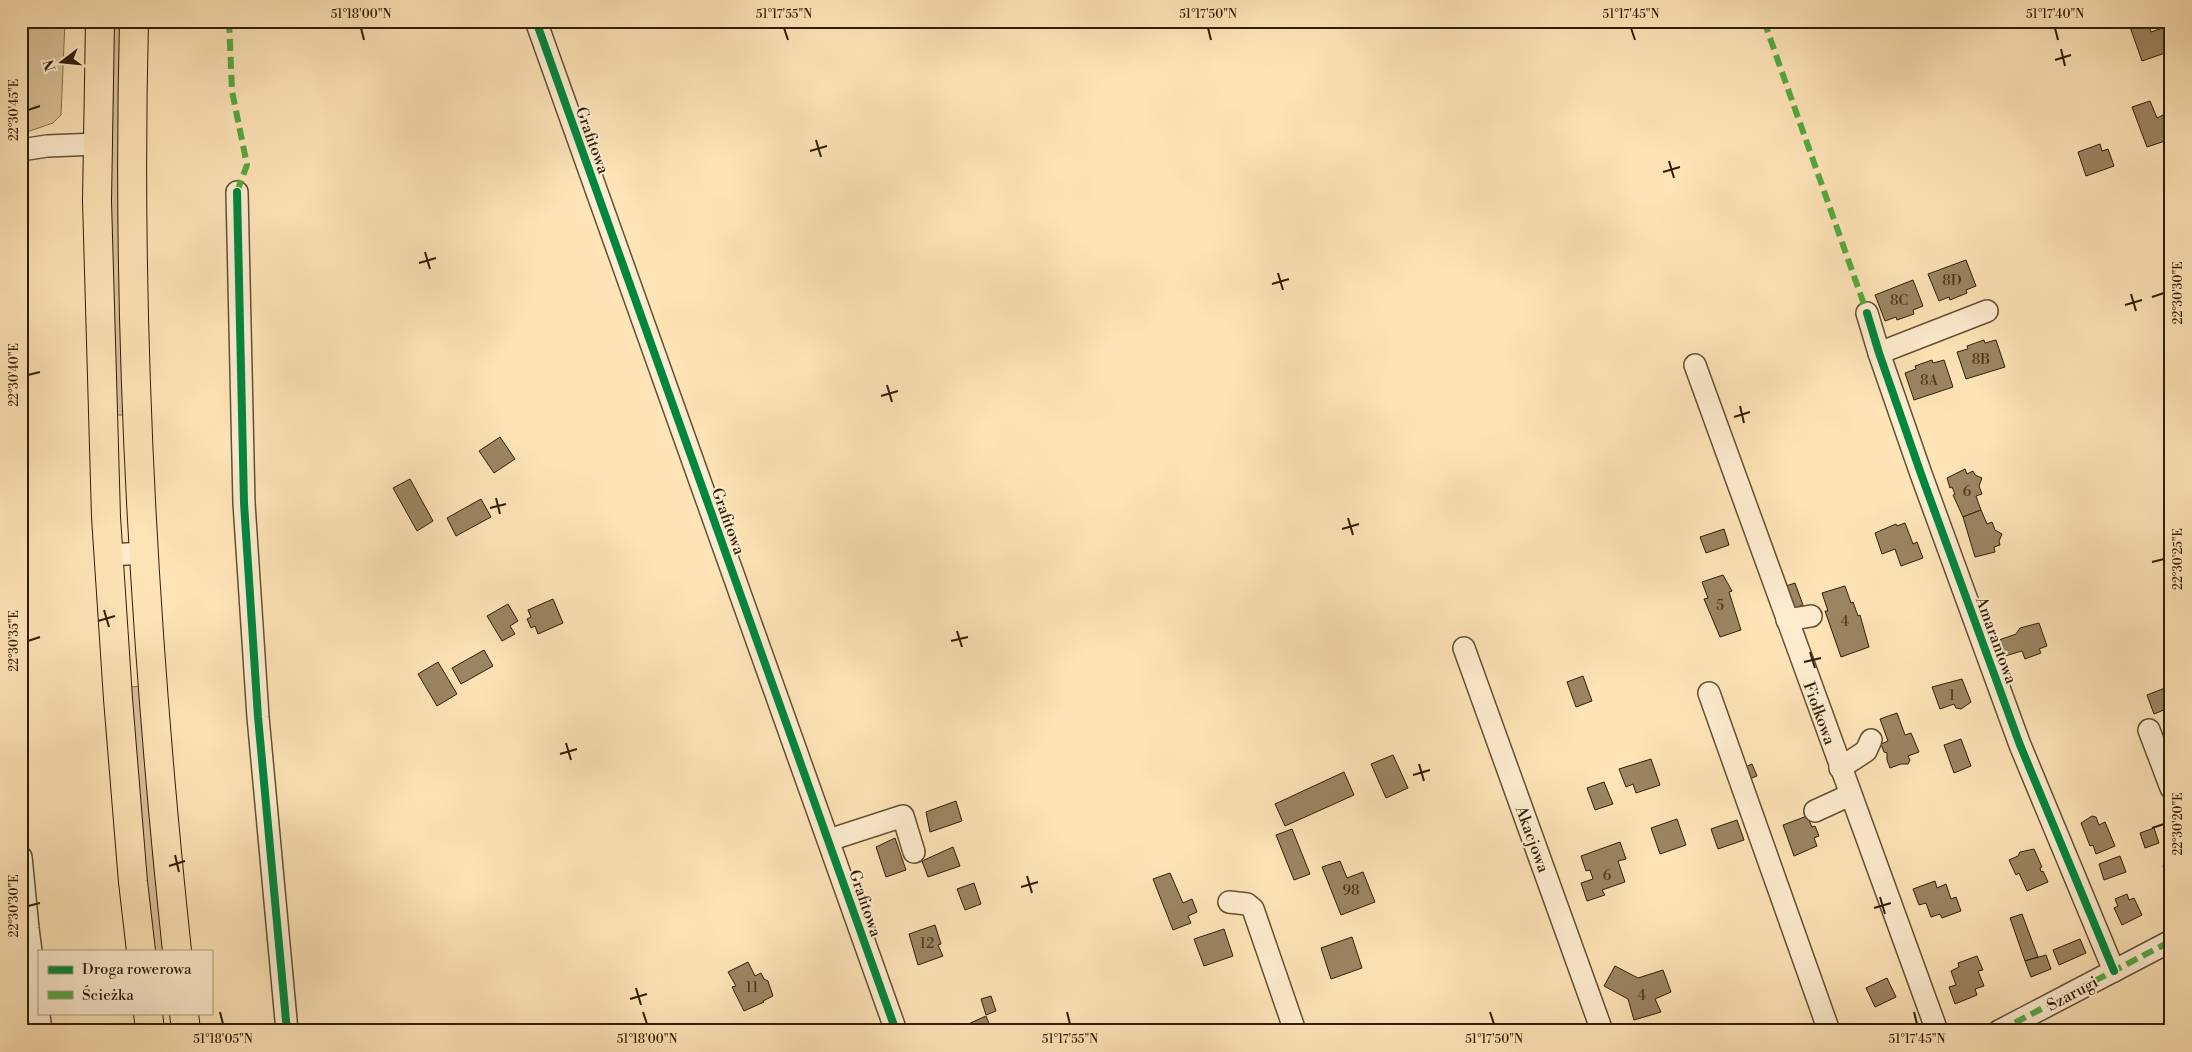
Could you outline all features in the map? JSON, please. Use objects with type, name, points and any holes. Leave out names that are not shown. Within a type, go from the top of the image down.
[{"type":"highway","points":[[100,21],[98,144],[101,370],[109,555],[126,795],[141,950]]},
{"type":"highway","points":[[134,21],[133,251],[144,553],[153,696],[177,950]]},
{"type":"highway","points":[[148,1014],[150,1031]]},
{"type":"highway","points":[[184,1014],[186,1031]]},
{"type":"street","name":"Grafitowa","points":[[536,21],[830,840],[879,988],[896,1031]]},
{"type":"street","points":[[21,150],[47,146],[98,144]]},
{"type":"street","points":[[237,192],[244,503],[258,717],[287,1031]]},
{"type":"street","points":[[1879,353],[1987,312]]},
{"type":"street","name":"Amarantowa","points":[[1867,313],[1879,353],[2020,745],[2114,971]]},
{"type":"street","name":"Fiołkowa","points":[[1695,366],[1936,1031]]},
{"type":"street","points":[[109,555],[144,553]]},
{"type":"street","points":[[1786,620],[1811,616]]},
{"type":"street","name":"Akacjowa","points":[[1464,648],[1602,1031]]},
{"type":"street","points":[[1708,693],[1829,1031]]},
{"type":"street","points":[[2149,730],[2171,788]]},
{"type":"street","points":[[1840,768],[1866,751],[1871,740]]},
{"type":"street","points":[[1815,811],[1850,795]]},
{"type":"street","points":[[830,840],[903,816],[914,852]]},
{"type":"street","points":[[21,857],[38,1007]]},
{"type":"street","points":[[1228,902],[1247,904],[1253,910],[1295,1031]]},
{"type":"street","name":"Szarugi","points":[[2000,1031],[2034,1023],[2114,971],[2171,941]]},
{"type":"street","points":[[39,1014],[41,1031]]},
{"type":"shaded area","points":[[21,21],[65,21],[61,115],[53,123],[21,134]]},
{"type":"shaded area","points":[[111,21],[123,21],[127,415],[114,415],[108,107]]},
{"type":"shaded area","points":[[142,686],[166,950],[153,950],[129,687]]},
{"type":"building","points":[[2128,21],[2147,21],[2151,32],[2171,25],[2171,51],[2142,61]]},
{"type":"building","points":[[2150,101],[2157,118],[2171,111],[2171,135],[2164,137],[2165,141],[2147,147],[2132,107]]},
{"type":"building","points":[[2100,144],[2102,151],[2108,149],[2114,166],[2086,176],[2078,152]]},
{"type":"building","points":[[1966,260],[1976,286],[1966,290],[1967,293],[1950,300],[1949,297],[1939,301],[1928,274]]},
{"type":"building","points":[[1913,280],[1923,306],[1913,310],[1914,314],[1897,320],[1896,317],[1885,321],[1875,295]]},
{"type":"building","points":[[1984,340],[1985,343],[1996,340],[2005,367],[1966,379],[1957,352],[1968,349],[1967,346]]},
{"type":"building","points":[[1932,360],[1933,363],[1944,360],[1953,387],[1914,400],[1905,373],[1916,369],[1915,366]]},
{"type":"building","points":[[500,437],[515,459],[494,473],[479,451]]},
{"type":"building","points":[[1965,469],[1967,474],[1973,471],[1975,475],[1982,478],[1979,486],[1982,494],[1976,496],[1981,510],[1963,517],[1947,478]]},
{"type":"building","points":[[410,479],[433,521],[417,531],[393,488]]},
{"type":"building","points":[[481,499],[491,517],[456,536],[447,518]]},
{"type":"building","points":[[1981,510],[1987,524],[1992,522],[1995,530],[2002,534],[1999,541],[2000,545],[1994,547],[1995,552],[1975,557],[1963,517]]},
{"type":"building","points":[[1905,523],[1913,544],[1917,542],[1923,558],[1901,566],[1895,549],[1882,554],[1875,533],[1896,524],[1897,526]]},
{"type":"building","points":[[1724,529],[1729,545],[1706,553],[1700,537]]},
{"type":"building","points":[[1723,575],[1732,591],[1729,592],[1741,630],[1720,637],[1704,599],[1708,598],[1702,582]]},
{"type":"building","points":[[1795,583],[1803,605],[1795,608],[1786,586]]},
{"type":"building","points":[[1845,586],[1851,603],[1853,602],[1858,616],[1860,615],[1869,647],[1841,657],[1825,611],[1828,611],[1822,593]]},
{"type":"building","points":[[553,599],[563,623],[538,634],[535,626],[531,628],[527,619],[531,617],[528,610]]},
{"type":"building","points":[[508,604],[518,621],[510,626],[515,634],[502,641],[487,616]]},
{"type":"building","points":[[2039,623],[2047,646],[2039,649],[2041,653],[2025,659],[2022,651],[2005,656],[1999,640],[2016,634],[2020,628]]},
{"type":"building","points":[[484,650],[493,666],[461,684],[452,668]]},
{"type":"building","points":[[438,662],[457,694],[437,706],[418,674]]},
{"type":"building","points":[[1583,676],[1592,701],[1576,707],[1567,682]]},
{"type":"building","points":[[1962,679],[1971,702],[1961,709],[1956,708],[1954,704],[1940,709],[1932,687]]},
{"type":"building","points":[[2170,686],[2171,707],[2154,714],[2147,695]]},
{"type":"building","points":[[1897,713],[1905,735],[1911,733],[1919,752],[1908,756],[1910,760],[1908,764],[1901,764],[1890,768],[1887,753],[1884,752],[1881,744],[1888,741],[1880,719]]},
{"type":"building","points":[[1961,739],[1971,766],[1954,773],[1944,745]]},
{"type":"building","points":[[1393,755],[1408,788],[1386,798],[1371,764]]},
{"type":"building","points":[[1651,759],[1660,785],[1636,793],[1633,784],[1626,787],[1619,769]]},
{"type":"building","points":[[1752,764],[1757,776],[1749,779],[1745,767]]},
{"type":"building","points":[[1344,772],[1354,795],[1285,826],[1275,804]]},
{"type":"building","points":[[1604,782],[1613,804],[1595,810],[1587,788]]},
{"type":"building","points":[[956,801],[962,821],[930,832],[926,812]]},
{"type":"building","points":[[1807,816],[1812,827],[1815,826],[1819,836],[1814,838],[1817,846],[1794,856],[1783,825]]},
{"type":"building","points":[[2092,816],[2096,817],[2099,825],[2105,822],[2115,846],[2096,854],[2093,845],[2090,846],[2081,823]]},
{"type":"building","points":[[1677,819],[1686,845],[1660,854],[1651,828]]},
{"type":"building","points":[[1737,820],[1744,840],[1718,849],[1711,829]]},
{"type":"building","points":[[2154,828],[2159,843],[2145,848],[2140,833]]},
{"type":"building","points":[[1292,829],[1310,874],[1294,880],[1276,835]]},
{"type":"building","points":[[895,838],[906,870],[886,877],[876,847]]},
{"type":"building","points":[[1620,842],[1626,859],[1618,861],[1625,882],[1602,890],[1605,895],[1587,901],[1581,883],[1593,879],[1590,870],[1586,871],[1581,856]]},
{"type":"building","points":[[953,847],[960,866],[928,877],[922,861]]},
{"type":"building","points":[[2034,849],[2042,867],[2040,868],[2041,872],[2043,871],[2048,882],[2027,891],[2019,873],[2016,875],[2009,860],[2018,856],[2020,852]]},
{"type":"building","points":[[2120,856],[2126,872],[2104,880],[2099,864]]},
{"type":"building","points":[[1340,861],[1347,878],[1363,872],[1375,902],[1341,915],[1322,867]]},
{"type":"building","points":[[2171,863],[2171,886],[2163,866]]},
{"type":"building","points":[[1170,873],[1183,903],[1192,899],[1197,912],[1188,916],[1191,923],[1173,930],[1153,879]]},
{"type":"building","points":[[1935,881],[1937,888],[1946,884],[1951,899],[1956,897],[1961,911],[1942,918],[1940,914],[1931,917],[1926,903],[1919,905],[1913,889]]},
{"type":"building","points":[[974,883],[981,904],[965,910],[957,889]]},
{"type":"building","points":[[2127,894],[2129,900],[2134,898],[2142,915],[2122,925],[2114,908],[2118,906],[2115,899]]},
{"type":"building","points":[[2022,914],[2038,957],[2025,961],[2010,918]]},
{"type":"building","points":[[935,925],[941,944],[938,945],[943,956],[918,965],[909,934]]},
{"type":"building","points":[[1224,929],[1233,956],[1204,966],[1194,939]]},
{"type":"building","points":[[1352,937],[1362,968],[1331,979],[1321,948]]},
{"type":"building","points":[[2080,939],[2086,953],[2059,965],[2053,950]]},
{"type":"building","points":[[2046,955],[2051,969],[2031,977],[2025,961]]},
{"type":"building","points":[[1977,956],[1983,970],[1978,971],[1984,986],[1975,989],[1977,995],[1955,1004],[1949,987],[1956,985],[1951,971],[1959,967],[1958,963]]},
{"type":"building","points":[[748,962],[755,976],[761,973],[764,979],[768,981],[773,996],[744,1011],[732,987],[736,986],[728,972]]},
{"type":"building","points":[[1615,966],[1638,978],[1663,970],[1671,992],[1655,999],[1661,1012],[1634,1020],[1628,999],[1604,986]]},
{"type":"building","points":[[1887,978],[1896,997],[1875,1007],[1866,988]]},
{"type":"building","points":[[991,996],[996,1011],[986,1015],[981,999]]},
{"type":"building","points":[[986,1016],[992,1031],[966,1031],[964,1026]]},
{"type":"marked path","points":[[229,21],[232,91],[247,165],[237,192]]},
{"type":"marked path","points":[[1764,21],[1867,313]]},
{"type":"marked path","points":[[1999,1031],[2171,941]]},
{"type":"cycle path","points":[[536,21],[896,1031]]},
{"type":"cycle path","points":[[237,192],[244,503],[258,717],[287,1031]]},
{"type":"cycle path","points":[[1867,313],[1921,474],[2020,745],[2114,971]]}]
